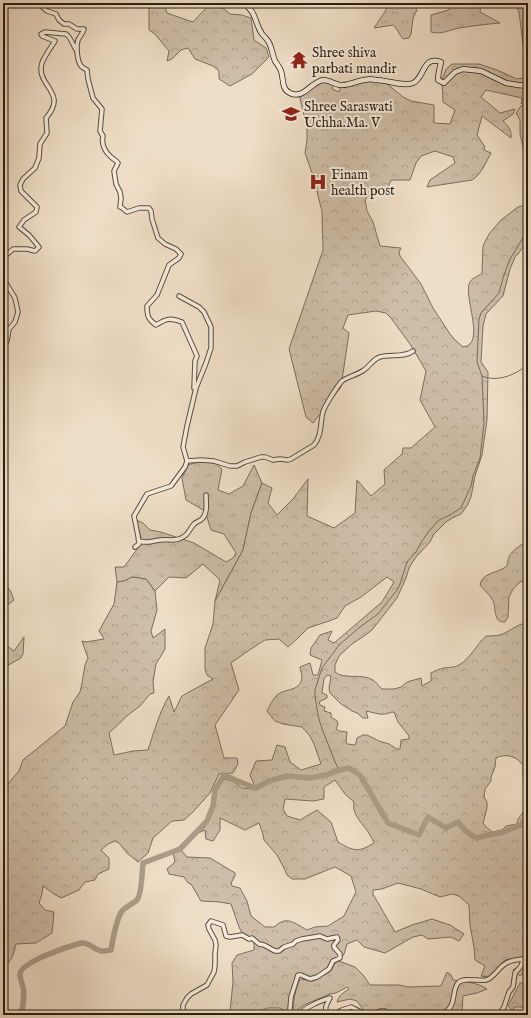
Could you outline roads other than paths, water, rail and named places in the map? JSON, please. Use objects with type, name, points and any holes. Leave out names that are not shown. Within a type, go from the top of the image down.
[{"type":"main road","points":[[243,3],[254,14],[262,33],[273,51],[274,59],[282,72],[284,88],[290,93],[298,94],[306,91],[322,80],[340,85],[348,85],[365,80],[384,80],[400,84],[413,83],[420,78],[425,65],[430,62],[439,61],[441,62],[438,80],[444,82],[455,72],[463,69],[482,71],[506,83],[518,86],[528,86]]},
{"type":"street","points":[[38,3],[47,11],[56,14],[59,20],[64,24],[69,24],[77,29],[84,29],[77,43],[77,54],[81,66],[87,70],[93,98],[102,109],[100,131],[103,136],[103,148],[110,157],[118,163],[114,171],[116,184],[120,192],[120,207],[127,212],[139,208],[149,208],[158,238],[165,244],[176,249],[181,254],[179,258],[169,265],[157,295],[147,306],[147,316],[156,325],[167,319],[175,319],[182,322],[197,356],[195,362],[194,388],[196,388]]},
{"type":"street","points":[[3,262],[5,256],[13,249],[27,249],[35,251],[39,247],[19,227],[24,220],[36,212],[37,207],[21,191],[20,185],[23,179],[35,168],[39,158],[40,144],[47,133],[46,118],[53,108],[55,98],[46,84],[41,71],[42,63],[55,41],[42,36],[41,34],[45,32],[66,34],[70,37],[72,45],[77,52]]},
{"type":"street","points":[[3,268],[4,280],[15,298],[18,312],[15,322],[9,329],[8,341],[3,350]]},
{"type":"street","points":[[135,546],[139,544],[139,541],[134,516],[147,494],[171,486],[183,471],[187,461],[183,447],[184,440],[196,388],[211,348],[211,327],[204,312],[199,307],[179,296]]},
{"type":"street","points":[[187,461],[214,461],[230,466],[237,466],[261,457],[273,460],[288,460],[317,442],[322,426],[322,414],[324,407],[342,380],[362,371],[378,357],[408,354],[413,351]]},
{"type":"street","points":[[139,541],[145,543],[155,540],[172,540],[187,535],[195,524],[203,518],[206,508],[206,495]]},
{"type":"street","points":[[183,1015],[183,1005],[187,998],[207,985],[214,972],[216,945],[208,925],[211,921],[223,925],[226,936],[230,937],[242,935],[249,939],[252,938],[259,944],[264,945],[275,952],[302,939],[320,936],[327,939],[337,937],[338,940],[334,947],[340,954],[340,958],[333,961],[329,969],[317,977],[310,979],[298,975],[291,997],[290,1009],[293,1015]]},
{"type":"street","points":[[444,1015],[444,1013],[451,1008],[458,983],[462,980],[487,980],[504,964],[523,959],[524,962],[514,973],[513,987],[509,992],[504,1007],[499,1015]]},
{"type":"street","points":[[299,1015],[307,1008],[330,998],[326,1006],[325,1015]]},
{"type":"street","points":[[335,1015],[342,1010],[351,1007],[367,1015],[384,1011],[391,1015]]},
{"type":"waterway","points":[[3,106],[6,103]]},
{"type":"waterway","points":[[524,116],[525,136],[528,152]]},
{"type":"waterway","points":[[339,770],[318,715],[315,690],[322,668],[339,645],[378,614],[397,590],[407,562],[416,552],[430,530],[439,520],[461,508],[471,486],[480,458],[484,423],[482,376],[477,362],[479,319],[481,313],[499,293],[510,259],[528,230]]},
{"type":"waterway","points":[[482,376],[495,379],[504,377],[513,374],[528,364]]},
{"type":"waterway","points":[[21,1015],[24,998],[24,991],[20,976],[22,970],[46,955],[81,943],[88,944],[101,951],[111,950],[115,929],[122,911],[139,897],[143,863],[180,849],[207,821],[213,806],[215,790],[224,775],[256,788],[269,781],[287,776],[310,778],[349,768],[360,775],[388,823],[419,835],[428,817],[446,828],[458,822],[466,831],[476,838],[500,833],[521,825],[528,814]]},
{"type":"place","name":"Shree shiva parbati mandir","points":[[299,60]]},
{"type":"place","name":"Shree Saraswati Uchha.Ma. V","points":[[291,114]]},
{"type":"place","name":"Finam health post","points":[[318,182]]}]
